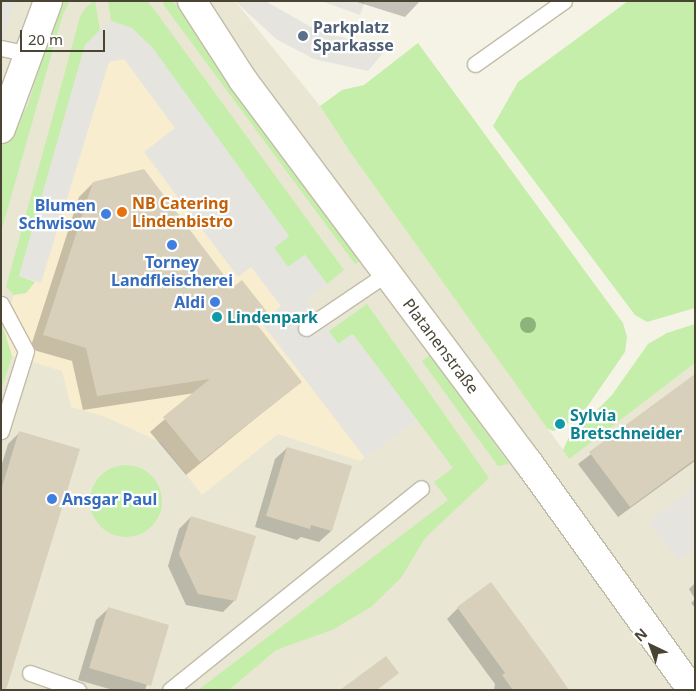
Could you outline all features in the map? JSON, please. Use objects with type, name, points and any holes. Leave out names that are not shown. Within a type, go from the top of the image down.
[{"type":"street","points":[[1,129],[29,54],[40,17],[48,1]]},
{"type":"street","name":"Platanenstraße","points":[[192,1],[243,80],[528,462],[692,690]]},
{"type":"lane","points":[[475,64],[564,1]]},
{"type":"lane","points":[[1,48],[29,54]]},
{"type":"lane","points":[[306,328],[386,274]]},
{"type":"lane","points":[[1,304],[26,351],[1,431]]},
{"type":"lane","points":[[170,690],[421,488]]},
{"type":"lane","points":[[30,674],[78,690]]},
{"type":"shaded area","points":[[1,1],[235,1],[320,106],[350,152],[569,458],[695,363],[695,690],[1,690]]},
{"type":"shaded area","points":[[1,1],[14,1],[1,47]]},
{"type":"shaded area","name":"Parkplatz Sparkasse","points":[[235,1],[265,1],[320,32],[387,48],[368,71],[314,59],[276,39]]},
{"type":"shaded area","name":"Parkplatz Sparkasse","points":[[321,1],[365,1],[360,15]]},
{"type":"shaded area","name":"Lindenpark","points":[[111,21],[274,248],[305,255],[327,284],[306,300],[338,344],[417,420],[360,461],[278,434],[202,495],[162,443],[103,416],[71,407],[62,371],[12,356],[3,325],[14,295],[26,293],[35,282],[19,276]]},
{"type":"shaded area","points":[[111,21],[132,28],[152,47],[289,236],[274,248],[288,267],[305,255],[327,284],[306,300],[338,344],[352,334],[417,420],[365,458],[261,322],[281,306],[251,267],[238,277],[144,152],[175,128],[124,59],[109,62],[41,283],[19,276],[85,45]]},
{"type":"shaded area","points":[[695,486],[695,547],[678,560],[649,522]]},
{"type":"green space","points":[[62,1],[70,1],[63,14],[1,232],[1,147],[28,105],[56,11]]},
{"type":"green space","points":[[95,1],[100,30],[85,45],[19,276],[35,282],[26,293],[14,295],[6,287],[80,17],[86,7]]},
{"type":"green space","points":[[108,1],[147,1],[344,270],[327,284],[305,255],[288,267],[274,248],[289,236],[132,28],[111,21]]},
{"type":"green space","points":[[165,1],[173,1],[365,257],[355,264],[163,4]]},
{"type":"green space","points":[[628,1],[695,1],[695,308],[647,322],[635,315],[493,126],[518,82]]},
{"type":"green space","points":[[418,43],[623,323],[627,337],[625,352],[587,407],[561,429],[553,431],[547,428],[350,152],[320,106],[342,90],[364,85]]},
{"type":"green space","points":[[367,304],[489,478],[425,538],[401,578],[371,607],[332,630],[276,650],[229,690],[198,690],[448,500],[434,482],[453,468],[353,334],[338,344],[329,331]]},
{"type":"green space","points":[[1,322],[12,356],[1,390]]},
{"type":"green space","points":[[695,324],[695,363],[569,459],[563,450],[568,439],[612,395],[648,344],[667,333]]},
{"type":"green space","points":[[430,355],[509,464],[498,466],[422,361]]},
{"type":"green space","points":[[119,465],[133,465],[152,475],[162,494],[162,508],[152,527],[133,537],[119,537],[100,527],[90,508],[90,494],[100,475]]},
{"type":"building","points":[[144,169],[233,287],[242,280],[267,312],[255,322],[302,382],[200,462],[163,417],[210,379],[97,396],[86,348],[43,335],[93,182]]},
{"type":"building","points":[[695,374],[695,459],[630,507],[589,452]]},
{"type":"building","points":[[19,431],[80,449],[6,690],[1,689],[1,490]]},
{"type":"building","points":[[287,447],[352,466],[332,531],[311,525],[310,529],[266,516]]},
{"type":"building","points":[[191,516],[256,536],[236,601],[198,594],[179,554]]},
{"type":"building","points":[[491,582],[569,690],[513,690],[502,675],[505,673],[457,607]]},
{"type":"building","points":[[108,607],[169,625],[151,686],[89,668]]},
{"type":"building","points":[[386,656],[399,673],[377,690],[340,690]]},
{"type":"place","name":"Parkplatz Sparkasse","points":[[303,36]]},
{"type":"place","name":"NB Catering Lindenbistro","points":[[122,212]]},
{"type":"place","name":"Blumen Schwisow","points":[[106,214]]},
{"type":"place","name":"Torney Landfleischerei","points":[[172,245]]},
{"type":"place","name":"Aldi","points":[[215,302]]},
{"type":"place","name":"Lindenpark","points":[[217,317]]},
{"type":"place","name":"Sylvia Bretschneider","points":[[560,424]]},
{"type":"place","name":"Ansgar Paul","points":[[52,499]]}]
